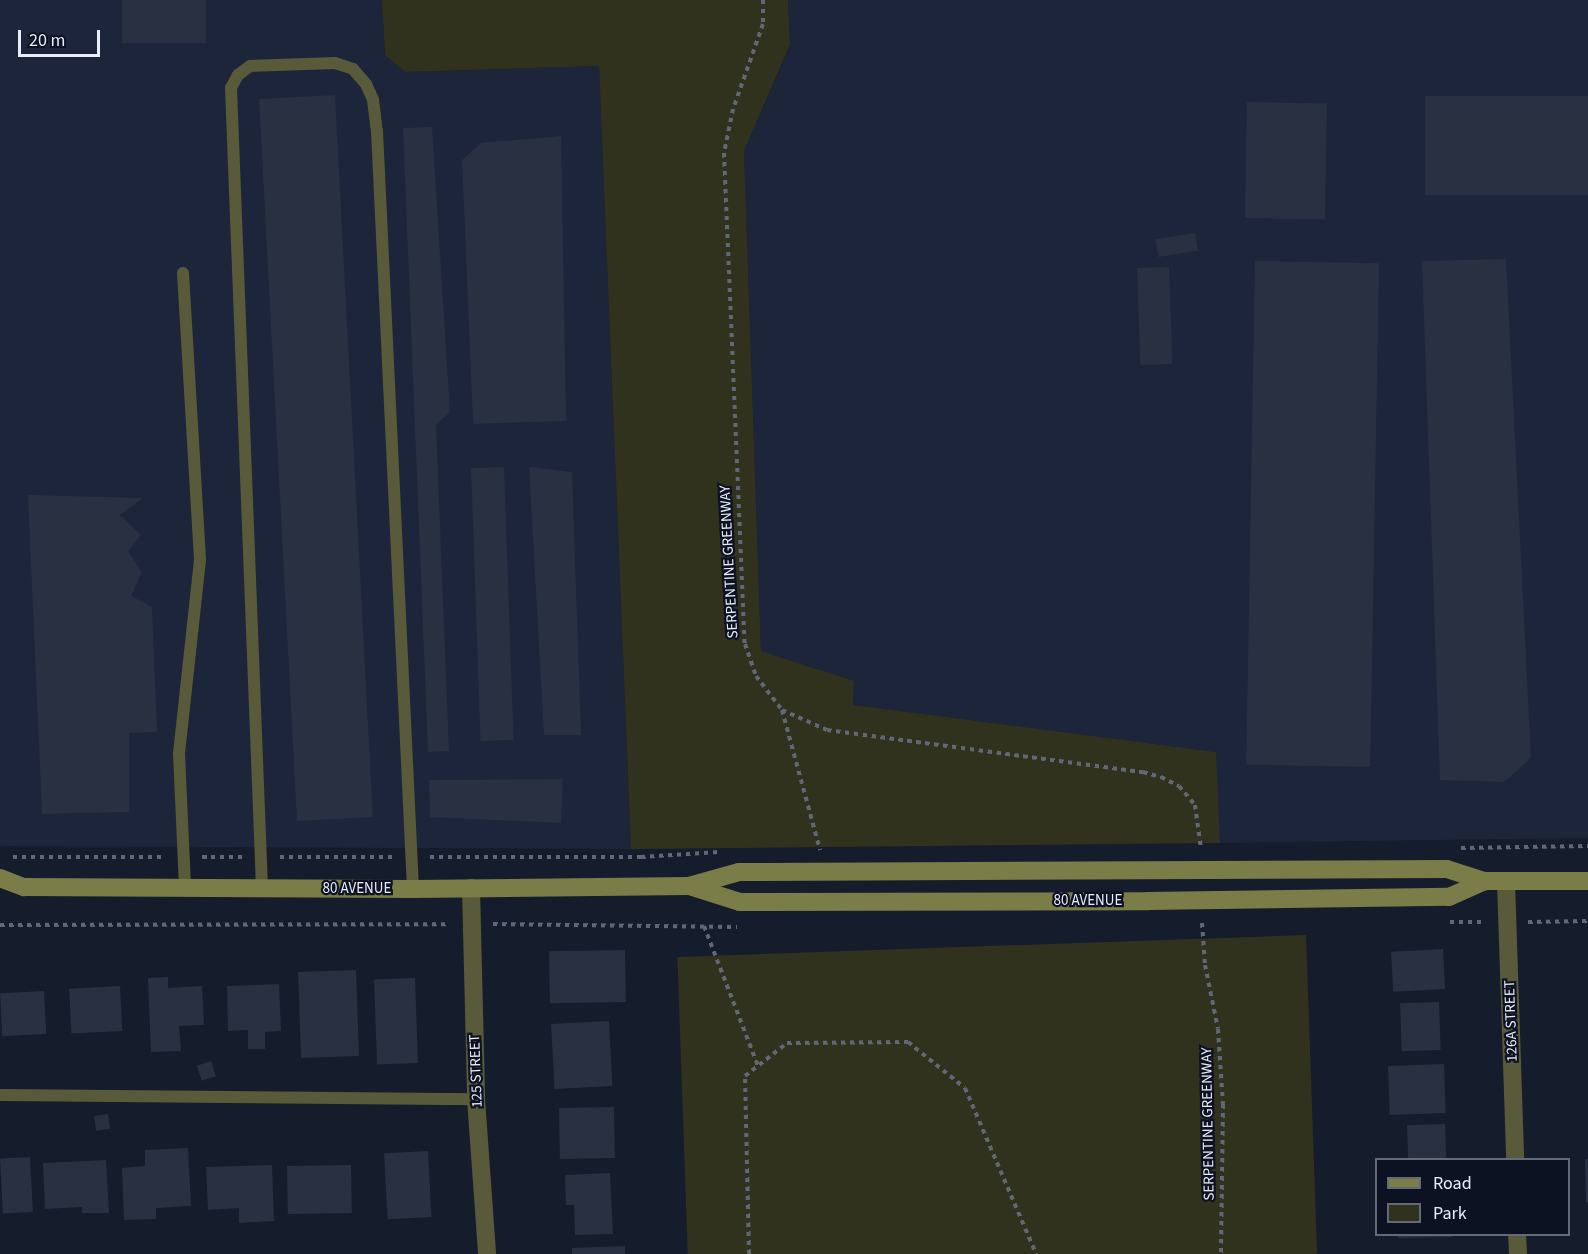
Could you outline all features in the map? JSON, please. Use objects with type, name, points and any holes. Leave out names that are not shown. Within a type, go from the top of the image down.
[{"type":"main road","name":"80 AVENUE","points":[[0,878],[24,887],[413,889],[689,886],[739,872],[1447,869],[1485,881],[1588,880]]},
{"type":"main road","name":"80 AVENUE","points":[[689,886],[740,902],[1148,901],[1449,897],[1485,881]]},
{"type":"main road","name":"80 AVENUE","points":[[0,896],[24,887]]},
{"type":"street","name":"126A STREET","points":[[1506,882],[1515,1158]]},
{"type":"street","name":"125 STREET","points":[[471,888],[476,1099],[487,1254]]},
{"type":"street","points":[[1517,1236],[1518,1254]]},
{"type":"lane","points":[[262,888],[231,88],[238,75],[250,66],[335,63],[352,69],[366,84],[373,100],[377,131],[413,889]]},
{"type":"lane","points":[[183,273],[200,560],[179,754],[181,857],[185,888]]},
{"type":"lane","points":[[0,1095],[476,1099]]},
{"type":"path","name":"SERPENTINE GREENWAY","points":[[763,0],[763,24],[732,109],[724,153],[745,644],[756,676],[782,710],[827,730],[1143,772],[1161,777],[1179,786],[1195,805],[1200,818],[1201,851]]},
{"type":"path","points":[[782,710],[820,850]]},
{"type":"path","points":[[1192,848],[1207,850]]},
{"type":"path","points":[[809,850],[832,850]]},
{"type":"path","points":[[0,857],[641,857],[730,852]]},
{"type":"path","points":[[1531,922],[1588,921]]},
{"type":"path","points":[[0,925],[430,924]]},
{"type":"path","name":"SERPENTINE GREENWAY","points":[[1202,924],[1220,1050],[1221,1254]]},
{"type":"path","points":[[704,926],[758,1066]]},
{"type":"path","points":[[749,1254],[745,1076],[787,1043],[908,1042],[965,1088],[1035,1254]]},
{"type":"shaded area","points":[[0,0],[382,0],[385,55],[405,72],[599,66],[631,849],[0,846]]},
{"type":"shaded area","points":[[788,0],[1588,0],[1588,838],[1220,843],[1215,752],[853,705],[854,681],[761,651],[744,151],[790,46]]},
{"type":"green space","points":[[382,0],[788,0],[790,45],[744,151],[761,651],[854,681],[853,705],[1216,752],[1220,843],[631,849],[599,66],[405,72],[385,55]]},
{"type":"green space","points":[[1306,935],[1317,1254],[688,1254],[677,957]]},
{"type":"building","points":[[122,0],[206,0],[206,43],[122,43]]},
{"type":"building","points":[[335,95],[373,817],[297,821],[259,99]]},
{"type":"building","points":[[1425,96],[1588,96],[1588,195],[1425,195]]},
{"type":"building","points":[[1247,102],[1327,103],[1325,219],[1245,218]]},
{"type":"building","points":[[432,127],[450,412],[436,425],[449,751],[428,752],[403,128]]},
{"type":"building","points":[[561,136],[566,421],[473,424],[462,160],[481,143]]},
{"type":"building","points":[[1195,233],[1198,251],[1158,257],[1155,239]]},
{"type":"building","points":[[1506,259],[1531,758],[1504,782],[1440,780],[1422,261]]},
{"type":"building","points":[[1255,261],[1379,263],[1370,767],[1246,765]]},
{"type":"building","points":[[1169,267],[1172,364],[1140,365],[1137,268]]},
{"type":"building","points":[[504,467],[514,740],[481,741],[471,468]]},
{"type":"building","points":[[529,467],[572,472],[581,735],[544,735]]},
{"type":"building","points":[[28,495],[143,498],[120,515],[141,535],[128,551],[142,572],[131,596],[152,607],[157,732],[129,733],[129,812],[42,814]]},
{"type":"building","points":[[563,779],[561,823],[430,817],[429,780]]},
{"type":"building","points":[[1443,949],[1445,989],[1393,992],[1391,952]]},
{"type":"building","points":[[625,950],[626,1002],[550,1003],[549,951]]},
{"type":"building","points":[[356,970],[359,1056],[301,1058],[298,972]]},
{"type":"building","points":[[168,977],[168,988],[202,986],[204,1025],[179,1026],[181,1051],[151,1052],[148,978]]},
{"type":"building","points":[[415,978],[418,1063],[377,1064],[374,979]]},
{"type":"building","points":[[279,984],[281,1031],[265,1032],[265,1049],[248,1049],[248,1030],[228,1031],[227,986]]},
{"type":"building","points":[[120,986],[122,1031],[71,1034],[69,989]]},
{"type":"building","points":[[44,991],[46,1034],[2,1036],[0,993]]},
{"type":"building","points":[[1439,1002],[1441,1050],[1402,1051],[1400,1003]]},
{"type":"building","points":[[609,1021],[612,1086],[554,1089],[551,1024]]},
{"type":"building","points":[[211,1061],[216,1076],[202,1081],[197,1066]]},
{"type":"building","points":[[1444,1064],[1446,1113],[1390,1115],[1388,1066]]},
{"type":"building","points":[[614,1107],[615,1158],[560,1159],[559,1108]]},
{"type":"building","points":[[108,1114],[110,1129],[96,1131],[94,1116]]},
{"type":"building","points":[[1445,1124],[1446,1158],[1408,1158],[1407,1125]]},
{"type":"building","points":[[188,1148],[191,1206],[156,1208],[156,1219],[124,1220],[122,1168],[145,1166],[145,1150]]},
{"type":"building","points":[[428,1151],[431,1217],[388,1219],[384,1153]]},
{"type":"building","points":[[30,1157],[33,1212],[3,1213],[0,1159]]},
{"type":"building","points":[[1585,1159],[1588,1159],[1588,1202],[1586,1202]]},
{"type":"building","points":[[106,1160],[109,1213],[82,1213],[82,1207],[45,1209],[43,1163]]},
{"type":"building","points":[[272,1165],[274,1221],[239,1223],[239,1208],[208,1210],[206,1167]]},
{"type":"building","points":[[351,1165],[352,1213],[288,1214],[287,1166]]},
{"type":"building","points":[[610,1173],[613,1234],[575,1235],[574,1205],[566,1205],[565,1175]]},
{"type":"building","points":[[1398,1236],[1452,1236],[1452,1237],[1398,1238]]},
{"type":"building","points":[[625,1246],[625,1254],[572,1254],[572,1248]]}]
